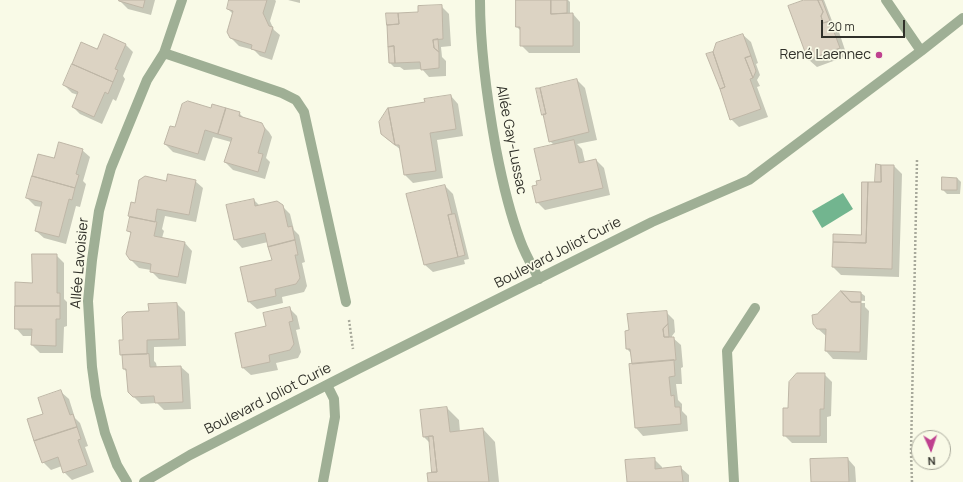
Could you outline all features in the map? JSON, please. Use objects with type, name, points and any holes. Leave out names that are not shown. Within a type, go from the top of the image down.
[{"type":"street","name":"Allée Lavoisier","points":[[127,482],[117,465],[105,433],[96,396],[92,367],[88,301],[92,260],[99,211],[111,168],[147,80],[164,53],[182,0]]},
{"type":"street","name":"Allée Gay-Lussac","points":[[480,0],[480,30],[484,76],[501,174],[520,242],[539,279]]},
{"type":"street","points":[[886,0],[921,51]]},
{"type":"street","name":"Boulevard Joliot Curie","points":[[144,482],[190,455],[358,369],[652,222],[749,180],[963,18]]},
{"type":"street","points":[[164,53],[282,93],[296,100],[304,112],[346,302]]},
{"type":"street","points":[[734,482],[727,351],[755,308]]},
{"type":"street","points":[[323,482],[335,417],[334,399],[327,385]]},
{"type":"path","points":[[912,482],[911,452],[917,160]]},
{"type":"path","points":[[346,302],[358,369]]},
{"type":"shaded area","points":[[843,193],[853,209],[822,228],[812,211]]},
{"type":"building","points":[[119,0],[145,0],[143,8]]},
{"type":"building","points":[[229,0],[267,0],[263,13],[269,26],[273,27],[265,53],[251,49],[252,45],[230,38],[227,32],[233,11],[227,9]]},
{"type":"building","points":[[516,0],[551,0],[551,14],[573,13],[573,46],[520,46],[520,27],[516,27]]},
{"type":"building","points":[[551,0],[567,0],[567,13],[551,14]]},
{"type":"building","points":[[804,0],[818,0],[823,12],[821,16],[823,23],[830,21],[840,48],[808,60],[788,6]]},
{"type":"building","points":[[818,0],[822,0],[830,21],[823,23],[821,16],[823,12]]},
{"type":"building","points":[[442,5],[443,39],[433,40],[434,48],[439,52],[439,68],[421,70],[420,62],[395,63],[394,46],[388,47],[387,25],[399,24],[398,13],[418,12],[418,6]]},
{"type":"building","points":[[386,13],[398,13],[399,24],[387,25]]},
{"type":"building","points":[[104,34],[126,44],[115,69],[118,70],[113,82],[72,64],[81,42],[97,49]]},
{"type":"building","points":[[743,34],[751,56],[745,58],[753,78],[750,79],[761,109],[730,120],[720,89],[725,87],[713,52],[716,43]]},
{"type":"building","points":[[438,39],[439,52],[434,48],[433,40]]},
{"type":"building","points":[[394,46],[395,63],[389,63],[388,47]]},
{"type":"building","points":[[713,52],[725,87],[720,89],[706,54]]},
{"type":"building","points":[[751,56],[756,71],[753,78],[745,58]]},
{"type":"building","points":[[72,64],[113,82],[108,94],[105,92],[94,117],[72,107],[78,92],[63,85]]},
{"type":"building","points":[[577,79],[589,132],[549,142],[543,114],[546,114],[540,88]]},
{"type":"building","points":[[536,88],[540,88],[546,114],[542,115]]},
{"type":"building","points":[[451,95],[456,129],[430,133],[436,171],[404,175],[399,145],[395,145],[388,108],[425,102],[424,99]]},
{"type":"building","points":[[188,101],[211,108],[212,104],[226,108],[218,134],[205,130],[198,154],[164,144],[170,126],[175,127],[182,104]]},
{"type":"building","points":[[226,108],[240,112],[239,116],[262,123],[265,129],[258,153],[263,154],[258,172],[224,162],[232,138],[218,134]]},
{"type":"building","points":[[388,108],[395,145],[381,134],[379,122]]},
{"type":"building","points":[[574,140],[579,163],[596,159],[603,188],[536,203],[532,186],[537,185],[536,181],[541,180],[534,149]]},
{"type":"building","points":[[59,142],[83,149],[76,174],[79,175],[75,188],[32,176],[38,154],[54,158]]},
{"type":"building","points":[[876,164],[881,165],[881,182],[875,182]]},
{"type":"building","points":[[881,165],[894,165],[892,269],[832,267],[833,242],[866,243],[868,182],[881,182]]},
{"type":"building","points":[[168,174],[196,180],[189,215],[157,209],[155,222],[128,216],[131,202],[135,203],[139,180],[145,176],[166,181]]},
{"type":"building","points":[[32,176],[75,188],[72,200],[69,199],[59,237],[35,231],[42,202],[26,198]]},
{"type":"building","points":[[942,177],[957,178],[957,190],[942,190]]},
{"type":"building","points":[[862,182],[868,182],[866,243],[833,242],[833,234],[861,235]]},
{"type":"building","points":[[445,185],[452,214],[448,215],[458,257],[424,265],[406,194]]},
{"type":"building","points":[[254,199],[255,206],[277,201],[283,205],[288,227],[292,226],[295,240],[268,247],[265,233],[234,240],[226,205]]},
{"type":"building","points":[[455,214],[465,255],[458,257],[448,215]]},
{"type":"building","points":[[130,217],[157,222],[154,236],[185,242],[178,277],[150,272],[151,264],[130,260],[126,254],[131,232],[127,231]]},
{"type":"building","points":[[295,240],[298,255],[295,255],[300,278],[296,284],[275,289],[276,296],[248,302],[240,267],[272,260],[268,247]]},
{"type":"building","points":[[32,254],[57,254],[57,293],[60,293],[60,306],[15,306],[15,282],[32,283]]},
{"type":"building","points":[[841,291],[861,292],[861,302],[851,302]]},
{"type":"building","points":[[841,291],[851,302],[861,302],[860,352],[825,351],[826,329],[817,329],[813,324],[812,315],[817,314]]},
{"type":"building","points":[[177,303],[179,339],[147,340],[147,354],[120,355],[119,340],[123,340],[122,317],[127,312],[149,311],[148,304]]},
{"type":"building","points":[[15,306],[60,306],[60,319],[56,319],[56,346],[31,345],[32,329],[15,329]]},
{"type":"building","points":[[290,307],[293,321],[289,322],[294,344],[290,350],[269,355],[270,362],[242,368],[235,333],[266,326],[263,313]]},
{"type":"building","points":[[667,311],[668,324],[663,329],[664,337],[674,337],[676,360],[632,364],[630,349],[626,349],[625,331],[629,330],[627,314]]},
{"type":"building","points":[[668,324],[669,337],[664,337],[663,329]]},
{"type":"building","points":[[149,354],[150,367],[181,366],[183,402],[155,403],[154,396],[133,397],[128,392],[126,369],[123,369],[122,355]]},
{"type":"building","points":[[674,360],[675,376],[669,377],[671,396],[674,395],[675,407],[680,407],[681,424],[635,428],[629,364]]},
{"type":"building","points":[[797,373],[825,373],[824,409],[820,409],[820,436],[783,436],[783,408],[788,408],[789,382]]},
{"type":"building","points":[[61,390],[70,415],[73,414],[77,427],[34,441],[27,419],[43,414],[38,398]]},
{"type":"building","points":[[447,407],[450,432],[483,428],[489,482],[428,482],[427,473],[437,472],[433,436],[423,437],[420,410]]},
{"type":"building","points":[[77,427],[81,439],[78,440],[87,465],[63,473],[58,457],[42,463],[34,441]]},
{"type":"building","points":[[429,436],[433,436],[437,472],[432,472]]},
{"type":"building","points":[[655,458],[655,469],[681,466],[683,482],[627,482],[625,460]]},
{"type":"building","points":[[848,458],[849,482],[811,482],[810,459]]},
{"type":"place","name":"René Laennec","points":[[879,55]]}]
